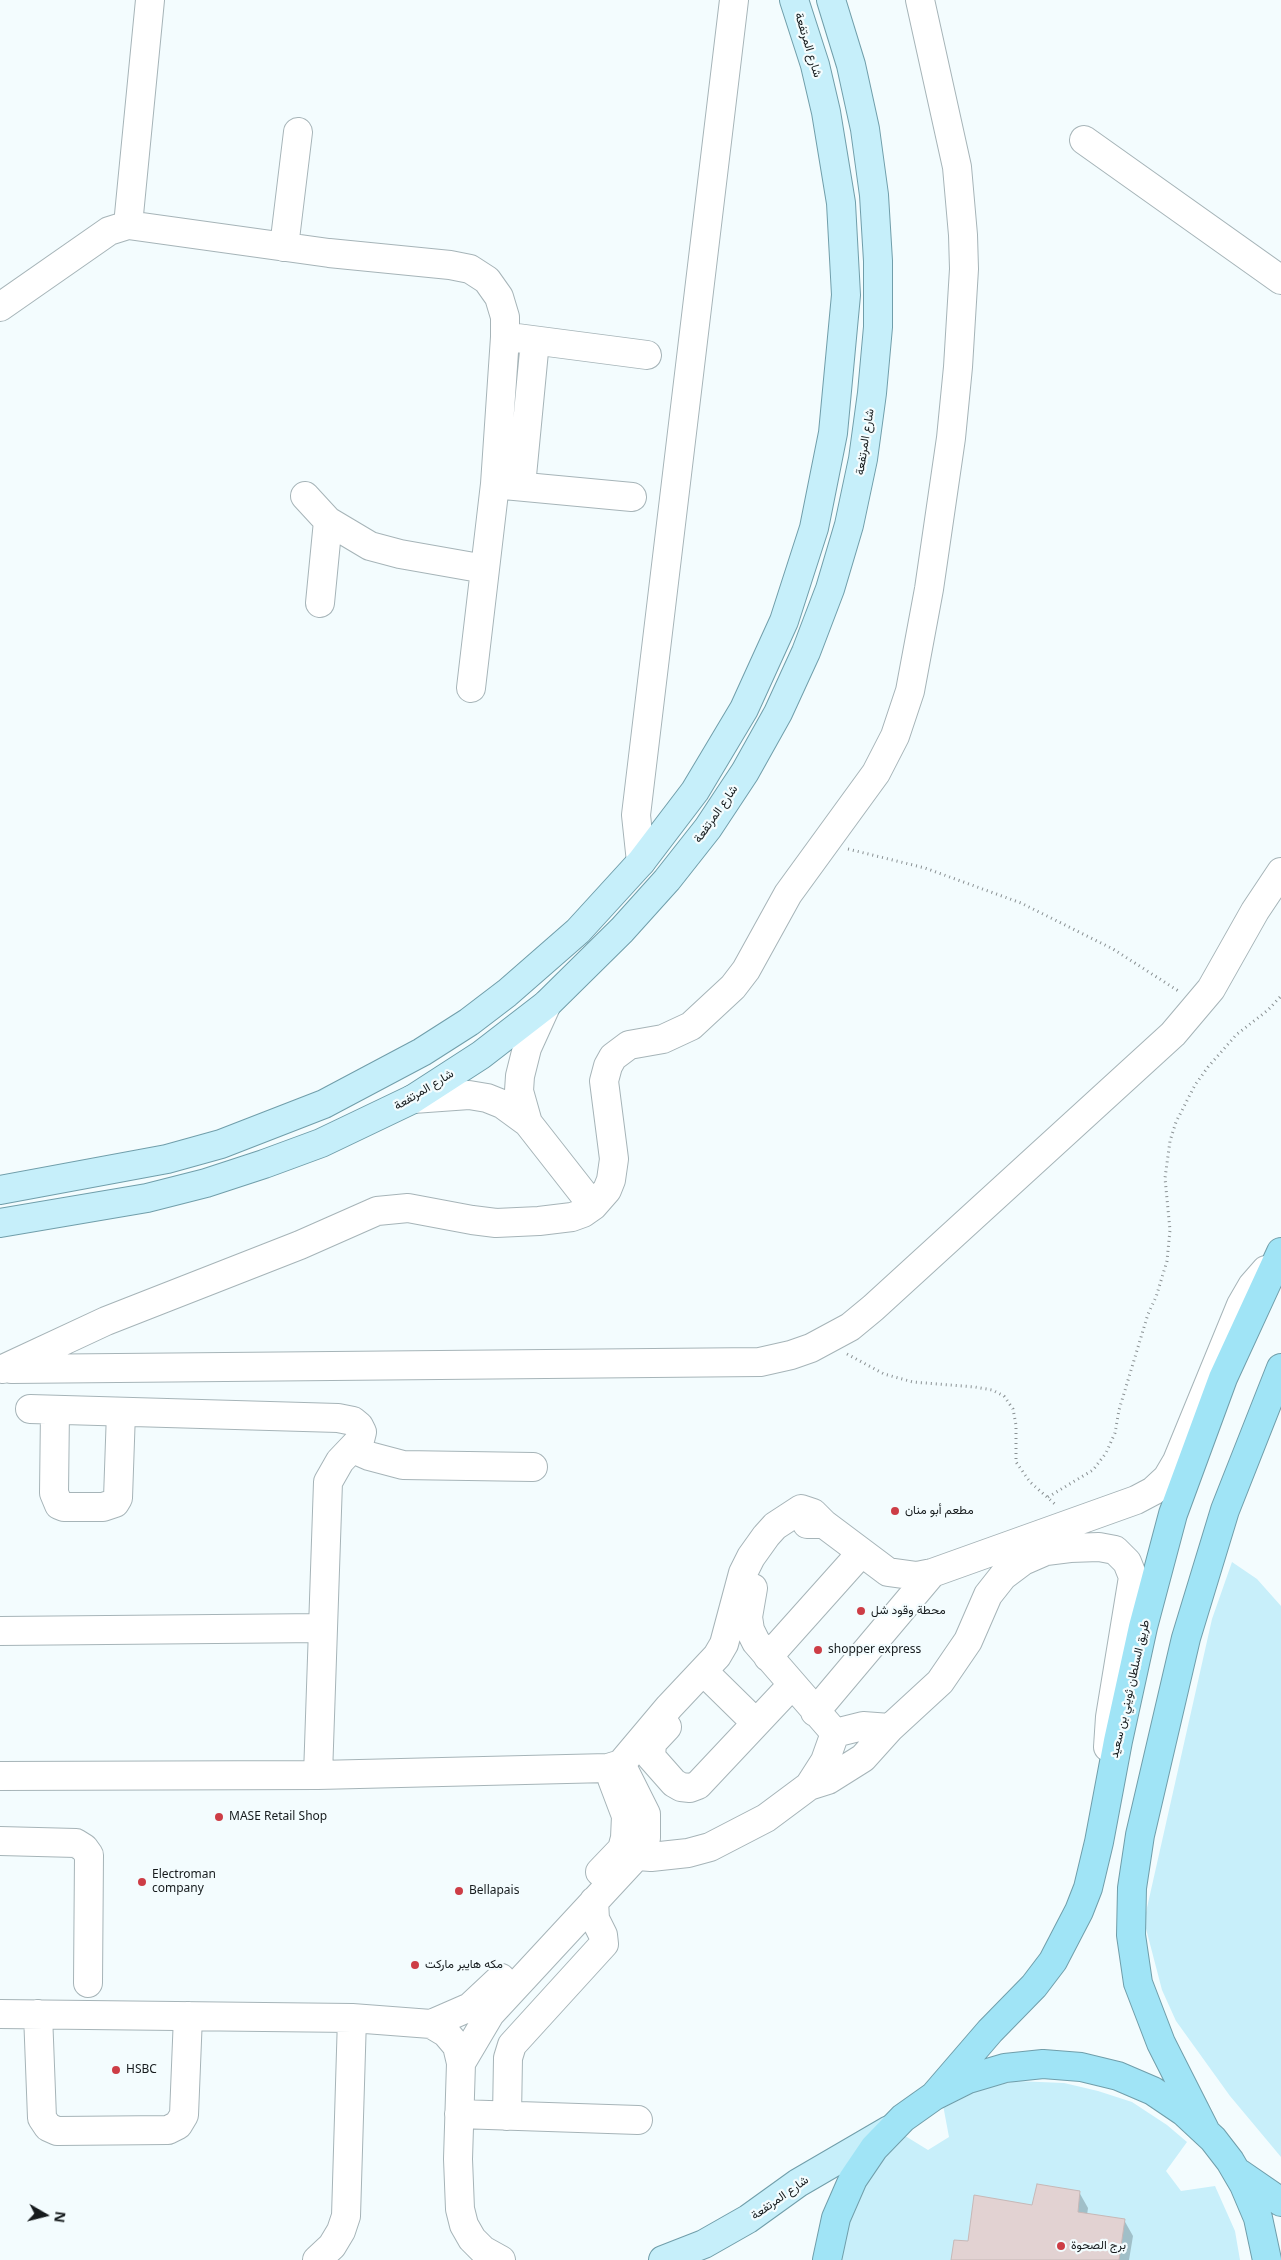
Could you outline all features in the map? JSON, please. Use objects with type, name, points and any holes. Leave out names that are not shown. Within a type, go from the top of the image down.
[{"type":"highway","name":"طريق السلطان ثويني بن سعيد","points":[[934,2096],[1034,1986],[1053,1962],[1067,1937],[1088,1888],[1143,1627],[1173,1514],[1223,1378],[1280,1254]]},
{"type":"highway","points":[[1204,2130],[1161,2043],[1138,1983],[1131,1935],[1132,1888],[1140,1835],[1186,1638],[1225,1510],[1281,1368]]},
{"type":"highway","points":[[827,2260],[834,2227],[847,2191],[864,2162],[893,2128],[934,2096],[968,2079],[1005,2068],[1043,2064],[1081,2067],[1118,2076],[1148,2088],[1173,2103],[1204,2130],[1237,2172],[1258,2218],[1267,2260]]},
{"type":"highway","points":[[1237,2172],[1281,2202]]},
{"type":"main road","name":"شارع المرتفعة","points":[[0,1190],[167,1159],[220,1144],[324,1104],[374,1079],[461,1027],[507,993],[578,930],[641,862],[671,825],[716,759],[757,683],[801,575],[825,481],[833,433],[843,341],[846,295],[841,203],[826,112],[815,65],[794,0]]},
{"type":"main road","name":"شارع المرتفعة","points":[[0,1222],[147,1198],[206,1183],[321,1143],[413,1099],[481,1055],[546,1004],[622,930],[667,880],[708,828],[745,772],[778,713],[806,652],[830,589],[849,525],[863,459],[878,327],[878,261],[874,195],[865,129],[850,65],[831,0]]},
{"type":"main road","name":"شارع المرتفعة","points":[[663,2260],[704,2244],[748,2219],[798,2183],[893,2128]]},
{"type":"street","points":[[128,225],[150,0]]},
{"type":"street","points":[[641,862],[636,816],[734,0]]},
{"type":"street","points":[[2,1369],[106,1321],[292,1249],[377,1212],[408,1208],[472,1220],[517,1223],[572,1217],[593,1206],[607,1190],[613,1170],[604,1081],[608,1066],[613,1057],[629,1045],[663,1039],[678,1033],[691,1026],[719,1002],[746,970],[788,894],[876,772],[904,714],[929,588],[951,438],[962,304],[963,235],[955,158],[920,0]]},
{"type":"street","points":[[284,247],[298,132]]},
{"type":"street","points":[[1084,140],[1281,280]]},
{"type":"street","points":[[0,307],[109,231],[128,225],[284,247],[450,265],[470,269],[487,280],[499,297],[505,316],[508,485]]},
{"type":"street","points":[[505,337],[647,355]]},
{"type":"street","points":[[471,688],[485,569],[508,485],[535,341]]},
{"type":"street","points":[[508,485],[632,497]]},
{"type":"street","points":[[305,496],[328,521],[356,539],[385,550],[485,569]]},
{"type":"street","points":[[320,603],[328,521]]},
{"type":"street","points":[[2,1369],[760,1362],[791,1355],[828,1340],[850,1327],[1158,1048],[1199,1004],[1222,972],[1256,911],[1281,872]]},
{"type":"street","points":[[528,1123],[520,1091],[520,1076],[527,1048],[546,1004]]},
{"type":"street","points":[[413,1099],[469,1095],[487,1098],[502,1104],[528,1123],[593,1206]]},
{"type":"street","points":[[0,1776],[318,1775],[614,1766],[702,1671],[724,1644],[743,1573],[762,1541],[775,1526],[800,1509],[813,1513],[824,1524],[888,1572],[903,1576],[932,1573],[1136,1500],[1153,1491],[1167,1478],[1177,1461],[1241,1305],[1252,1286],[1280,1254]]},
{"type":"street","points":[[121,1412],[118,1498],[115,1503],[103,1507],[64,1507],[59,1505],[54,1494],[43,1409],[345,1419],[353,1421],[362,1432],[360,1440],[340,1461],[328,1482],[318,1775]]},
{"type":"street","points":[[353,1449],[369,1456],[403,1465],[533,1467]]},
{"type":"street","points":[[824,1524],[812,1522],[800,1526],[790,1534],[768,1560],[752,1590],[748,1617],[750,1630],[768,1657],[835,1733]]},
{"type":"street","points":[[0,2014],[352,2018],[431,2024],[458,2014],[480,1999],[630,1853],[668,1856],[710,1847],[766,1818],[809,1786],[828,1780],[863,1758],[890,1728],[940,1682],[968,1641],[988,1595],[1003,1576],[1023,1561],[1046,1551],[1098,1547],[1115,1550],[1127,1562],[1133,1577],[1110,1717],[1106,1798]]},
{"type":"street","points":[[768,1657],[861,1553]]},
{"type":"street","points":[[815,1712],[932,1573]]},
{"type":"street","points":[[0,1631],[323,1628]]},
{"type":"street","points":[[702,1671],[756,1722]]},
{"type":"street","points":[[669,1707],[670,1722],[652,1743],[651,1757],[674,1783],[681,1787],[690,1788],[698,1785],[792,1685]]},
{"type":"street","points":[[835,1733],[863,1726],[890,1728]]},
{"type":"street","points":[[809,1786],[825,1761],[835,1733]]},
{"type":"street","points":[[461,2063],[490,2014],[594,1902],[630,1853],[626,1833],[626,1816],[614,1766]]},
{"type":"street","points":[[0,1841],[76,1843],[84,1848],[89,1855],[88,1983]]},
{"type":"street","points":[[507,2116],[508,2058],[512,2045],[602,1949],[604,1940],[595,1920],[594,1902]]},
{"type":"street","points":[[575,1922],[586,1922],[600,1931]]},
{"type":"street","points":[[38,2014],[42,2118],[48,2126],[57,2131],[168,2130],[178,2125],[184,2115],[188,2016]]},
{"type":"street","points":[[317,2260],[332,2246],[341,2232],[346,2216],[352,2018]]},
{"type":"street","points":[[431,2024],[446,2033],[456,2046],[461,2063],[458,2159],[460,2209],[464,2225],[472,2239],[483,2250],[501,2260]]},
{"type":"street","points":[[459,2114],[638,2120]]},
{"type":"path","points":[[826,843],[925,868],[1021,903],[1113,949],[1199,1004]]},
{"type":"path","points":[[1048,1497],[1093,1470],[1106,1453],[1115,1433],[1119,1410],[1148,1314],[1156,1297],[1167,1261],[1170,1230],[1165,1178],[1170,1141],[1176,1122],[1195,1085],[1213,1061],[1236,1035],[1268,1010],[1281,996]]},
{"type":"path","points":[[828,1340],[855,1359],[884,1374],[913,1382],[992,1390],[1004,1396],[1013,1409],[1016,1425],[1016,1462],[1030,1482],[1075,1521]]},
{"type":"shaded area","points":[[1232,1562],[1257,1579],[1281,1606],[1281,2157],[1230,2096],[1176,2021],[1162,1990],[1144,1921],[1212,1619]]},
{"type":"shaded area","points":[[1016,2081],[1064,2083],[1098,2091],[1132,2102],[1167,2125],[1187,2142],[1166,2171],[1181,2191],[1215,2186],[1235,2231],[1240,2260],[841,2260],[845,2231],[864,2182],[902,2134],[928,2150],[949,2137],[943,2105],[972,2092]]},
{"type":"building","points":[[1037,2184],[1080,2191],[1078,2212],[1125,2219],[1119,2260],[951,2260],[954,2240],[968,2241],[974,2195],[1032,2205]]},
{"type":"place","name":"مطعم أبو منان","points":[[895,1511]]},
{"type":"place","name":"محطة وقود شل","points":[[861,1611]]},
{"type":"place","name":"shopper express","points":[[818,1650]]},
{"type":"place","name":"MASE Retail Shop","points":[[219,1817]]},
{"type":"place","name":"Electroman company","points":[[142,1882]]},
{"type":"place","name":"Bellapais","points":[[459,1891]]},
{"type":"place","name":"مكه هايبر ماركت","points":[[415,1965]]},
{"type":"place","name":"HSBC","points":[[116,2070]]},
{"type":"place","name":"برج الصحوة","points":[[1061,2246]]}]
